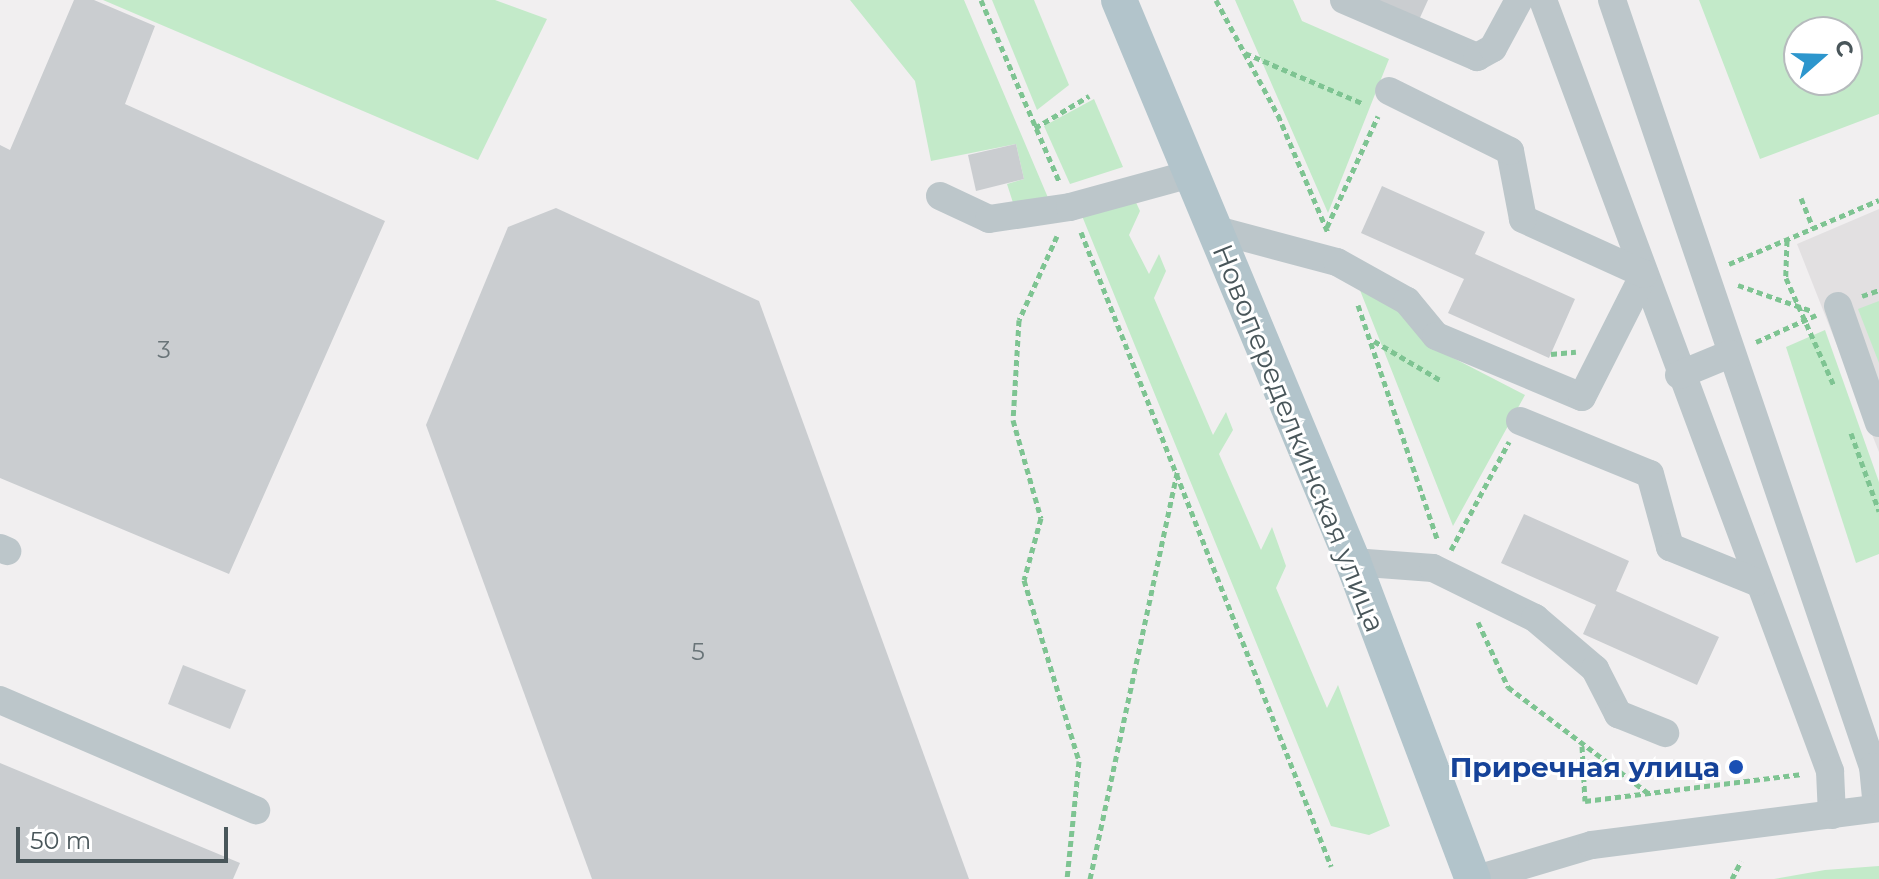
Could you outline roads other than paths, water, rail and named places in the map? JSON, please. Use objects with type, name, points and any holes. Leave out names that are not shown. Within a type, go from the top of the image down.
[{"type":"main road","name":"Новопеределкинская улица","points":[[1119,0],[1353,562],[1475,879]]},
{"type":"street","points":[[1344,0],[1477,57],[1493,48],[1519,0]]},
{"type":"street","points":[[1543,0],[1756,582],[1830,771],[1832,815]]},
{"type":"street","points":[[1475,879],[1592,845],[1878,808],[1873,767],[1612,0]]},
{"type":"street","points":[[1385,102],[1510,151],[1523,219],[1644,274]]},
{"type":"street","points":[[940,196],[989,219],[1070,207],[1191,174]]},
{"type":"street","points":[[1213,229],[1337,262],[1407,301],[1436,336],[1582,397],[1644,274]]},
{"type":"street","points":[[1829,310],[1879,423]]},
{"type":"street","points":[[1679,375],[1730,354]]},
{"type":"street","points":[[1520,421],[1650,474],[1670,547],[1756,582]]},
{"type":"street","points":[[1353,562],[1433,568],[1535,618],[1595,669],[1618,714],[1665,733]]},
{"type":"street","points":[[0,700],[256,810]]},
{"type":"place","name":"Приречная улица","points":[[1736,767]]}]
